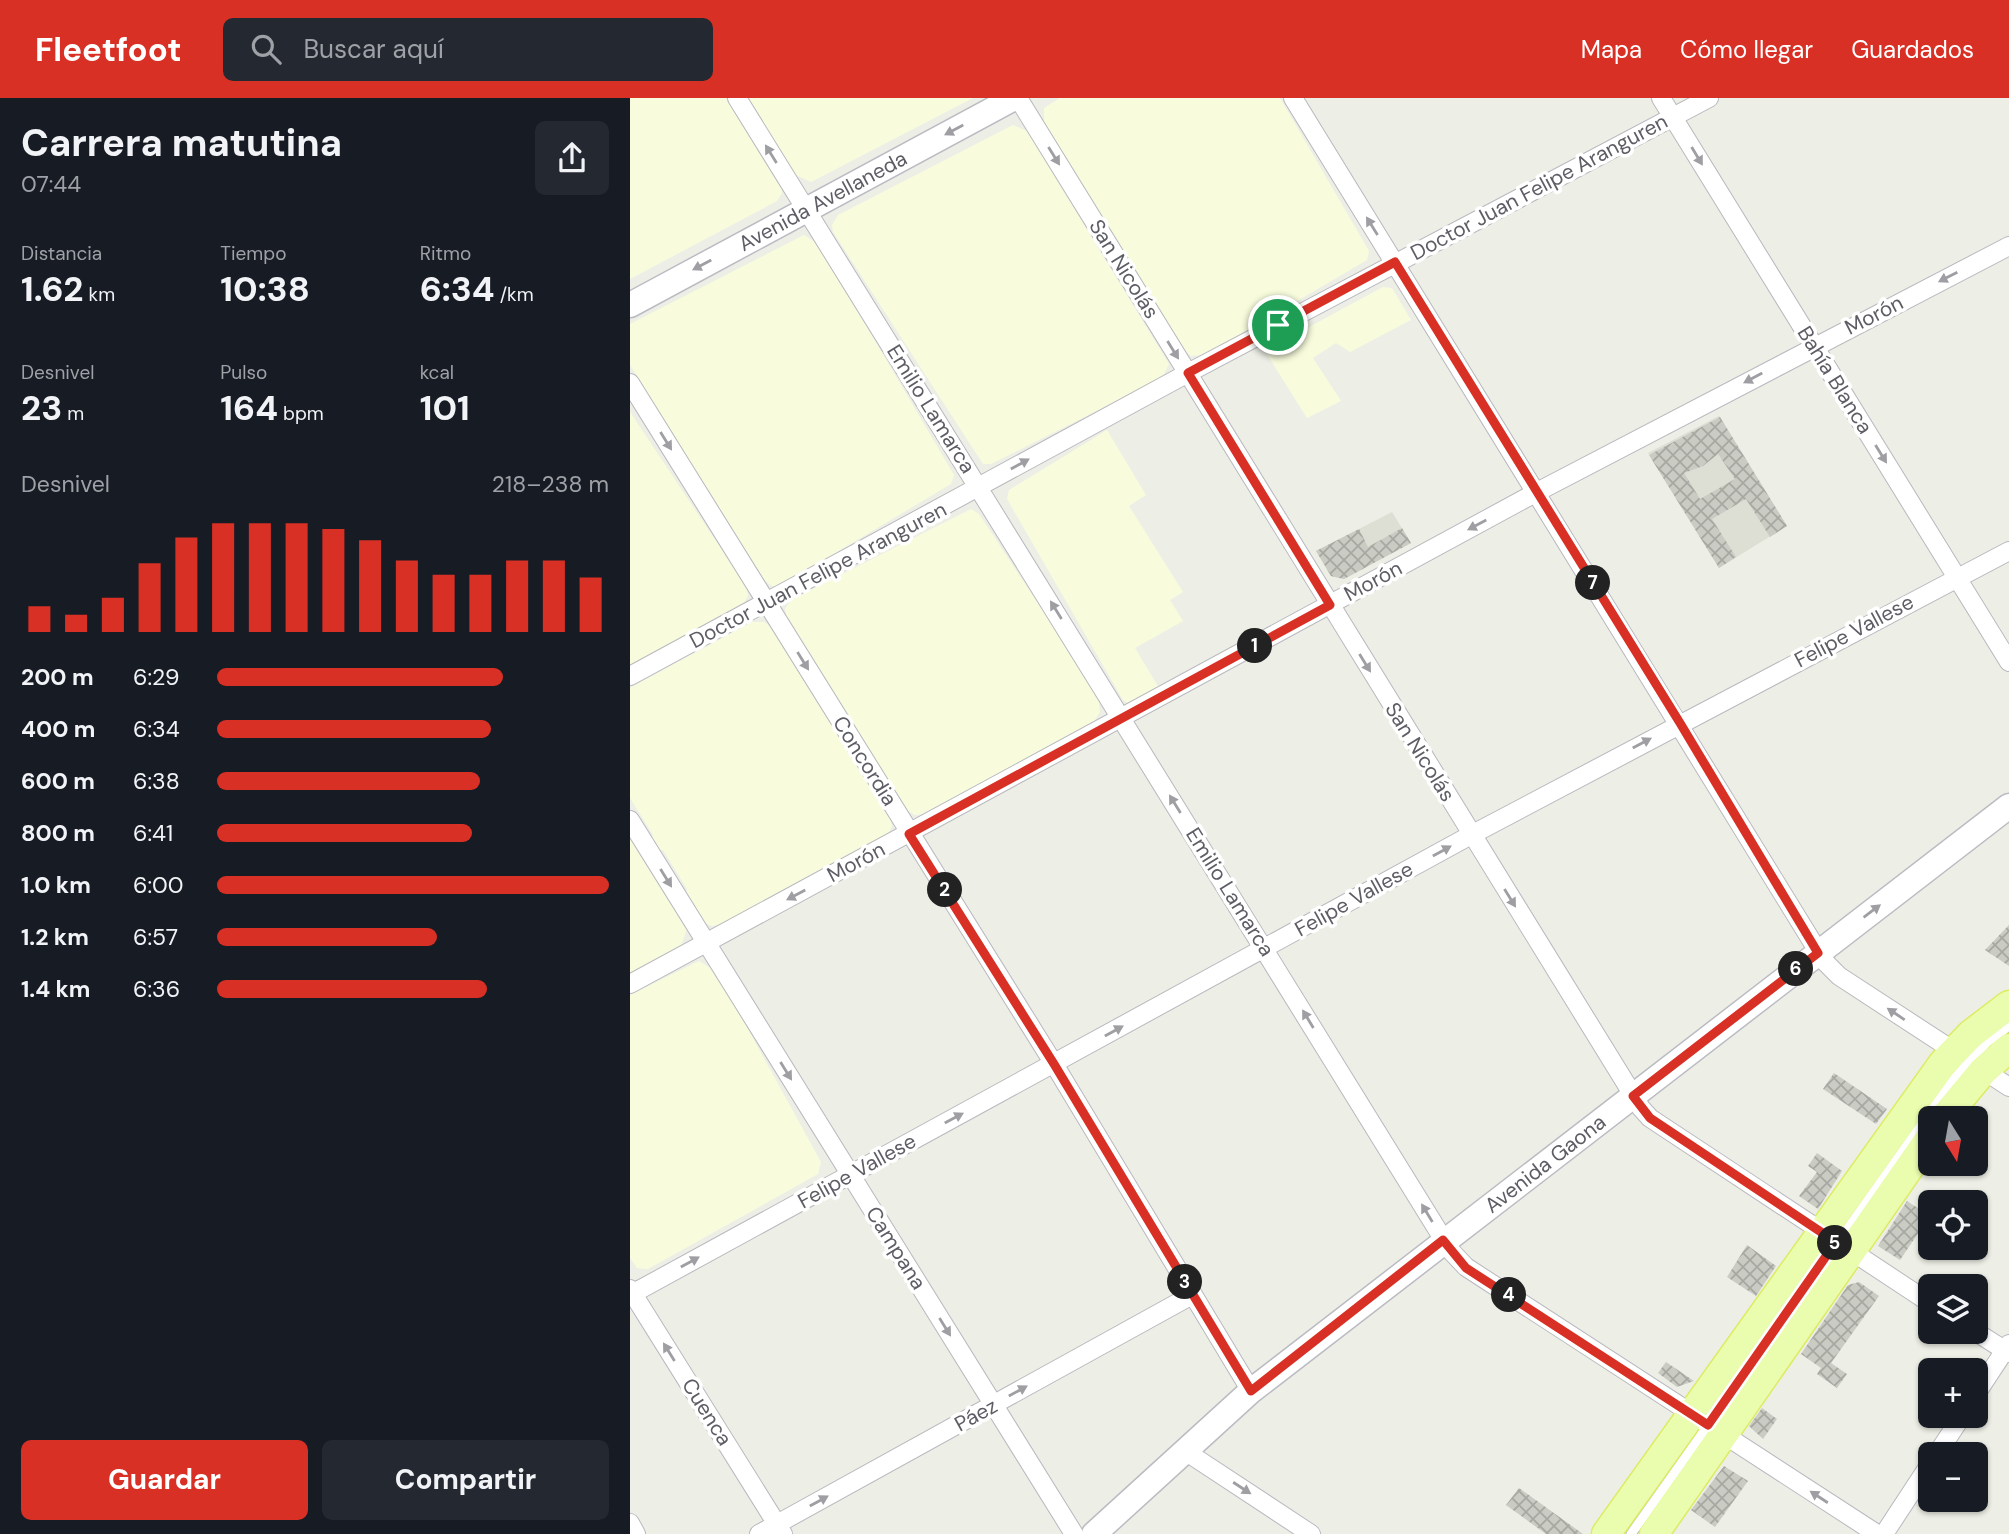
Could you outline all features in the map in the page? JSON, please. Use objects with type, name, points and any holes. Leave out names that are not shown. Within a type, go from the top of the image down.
[{"type":"main road","name":"Avenida Avellaneda","points":[[630,304],[1016,98]]},
{"type":"main road","name":"Avenida Gaona","points":[[1094,1534],[1251,1391],[1443,1240],[2009,806]]},
{"type":"main road","points":[[1606,1534],[1708,1425],[1836,1242],[2009,1005]]},
{"type":"main road","points":[[1949,1106],[1968,1061],[2009,1048]]},
{"type":"main road","points":[[1836,1242],[1918,1151]]},
{"type":"main road","points":[[1654,1534],[1708,1425]]},
{"type":"street","name":"Emilio Lamarca","points":[[737,98],[980,487],[1443,1240],[1466,1268],[1877,1534]]},
{"type":"street","name":"San Nicolás","points":[[1016,98],[1633,1096],[1650,1118],[1918,1295]]},
{"type":"street","points":[[1293,98],[1680,723],[1818,953],[1839,976],[2009,1087]]},
{"type":"street","name":"Bahía Blanca","points":[[1661,98],[2009,662]]},
{"type":"street","name":"Doctor Juan Felipe Aranguren","points":[[630,676],[1395,262],[1709,98]]},
{"type":"street","name":"Morón","points":[[630,984],[1537,492],[2009,246]]},
{"type":"street","name":"Concordia","points":[[630,383],[1054,1064],[1251,1391]]},
{"type":"street","name":"Felipe Vallese","points":[[631,1293],[1471,835],[2009,551]]},
{"type":"street","name":"Campana","points":[[630,820],[1074,1534]]},
{"type":"street","name":"Cuenca","points":[[631,1293],[780,1529]]},
{"type":"street","name":"Páez","points":[[759,1534],[780,1529],[993,1405],[1192,1294]]},
{"type":"street","points":[[1988,1338],[2008,1349],[1988,1377]]},
{"type":"street","points":[[1185,1451],[1311,1534]]},
{"type":"street","points":[[1884,1534],[1918,1482]]},
{"type":"street","points":[[630,1524],[636,1534]]},
{"type":"lane","points":[[1968,1061],[2009,1026]]},
{"type":"lane","points":[[1631,1534],[1708,1425]]},
{"type":"shaded area","points":[[630,98],[726,98],[781,186],[782,193],[777,201],[630,279]]},
{"type":"shaded area","points":[[748,98],[973,98],[811,182],[796,175]]},
{"type":"shaded area","points":[[1060,98],[1280,98],[1369,251],[1367,260],[1205,355],[1191,356],[1184,350],[1044,124],[1044,108]]},
{"type":"shaded area","points":[[1013,125],[1027,131],[1169,364],[1162,378],[991,464],[983,464],[833,232],[832,225],[838,215]]},
{"type":"shaded area","points":[[804,235],[818,244],[954,475],[951,484],[780,586],[772,586],[764,580],[630,365],[630,324]]},
{"type":"shaded area","points":[[1383,287],[1392,288],[1411,320],[1350,352],[1336,343],[1313,358],[1341,401],[1307,418],[1265,351]]},
{"type":"shaded area","points":[[630,412],[746,586],[748,595],[744,604],[630,667]]},
{"type":"shaded area","points":[[1719,416],[1787,526],[1719,568],[1648,453]]},
{"type":"shaded area","points":[[1107,430],[1146,495],[1129,506],[1183,592],[1170,600],[1183,621],[1135,648],[1159,688],[1128,703],[1123,700],[1007,499],[1009,490]]},
{"type":"shaded area","points":[[971,509],[979,514],[1098,694],[1100,712],[1093,723],[927,814],[915,815],[905,809],[787,619],[785,609],[791,600]]},
{"type":"shaded area","points":[[1392,512],[1411,543],[1344,579],[1331,576],[1316,551]]},
{"type":"shaded area","points":[[752,622],[764,622],[770,626],[890,818],[892,826],[888,834],[723,924],[712,926],[704,923],[685,896],[687,889],[663,850],[657,850],[651,841],[653,835],[630,798],[630,688]]},
{"type":"shaded area","points":[[630,835],[687,929],[681,946],[630,974]]},
{"type":"shaded area","points":[[699,961],[716,971],[821,1162],[818,1174],[648,1269],[637,1268],[630,1258],[630,995]]},
{"type":"building","points":[[1720,417],[1787,526],[1770,537],[1746,499],[1712,519],[1736,557],[1719,568],[1649,455]],"holes":[[[1718,454],[1735,479],[1700,499],[1684,473],[1703,466]]]},
{"type":"building","points":[[1402,528],[1411,543],[1344,579],[1331,576],[1316,551],[1359,529],[1368,547]]},
{"type":"building","points":[[2009,925],[2009,966],[1985,950]]},
{"type":"building","points":[[1834,1073],[1887,1109],[1876,1124],[1823,1089]]},
{"type":"building","points":[[1817,1153],[1842,1171],[1818,1209],[1799,1196],[1817,1172],[1808,1166]]},
{"type":"building","points":[[1907,1201],[1918,1208],[1918,1234],[1900,1260],[1878,1246]]},
{"type":"building","points":[[1747,1245],[1776,1266],[1756,1296],[1727,1277]]},
{"type":"building","points":[[1859,1282],[1879,1296],[1831,1363],[1847,1374],[1837,1388],[1817,1374],[1821,1368],[1801,1354],[1848,1285]]},
{"type":"building","points":[[1666,1362],[1694,1381],[1677,1387],[1658,1373]]},
{"type":"building","points":[[1762,1408],[1777,1419],[1763,1439],[1749,1426]]},
{"type":"building","points":[[1724,1466],[1748,1481],[1715,1527],[1691,1510]]},
{"type":"building","points":[[1519,1488],[1583,1534],[1546,1534],[1506,1505]]},
{"type":"route","points":[[1395,262],[1680,723],[1818,953],[1633,1096],[1650,1118],[1836,1242],[1708,1425],[1466,1268],[1443,1240],[1251,1391],[1054,1064],[909,834],[1330,605],[1188,373],[1278,325],[1395,262]]}]
